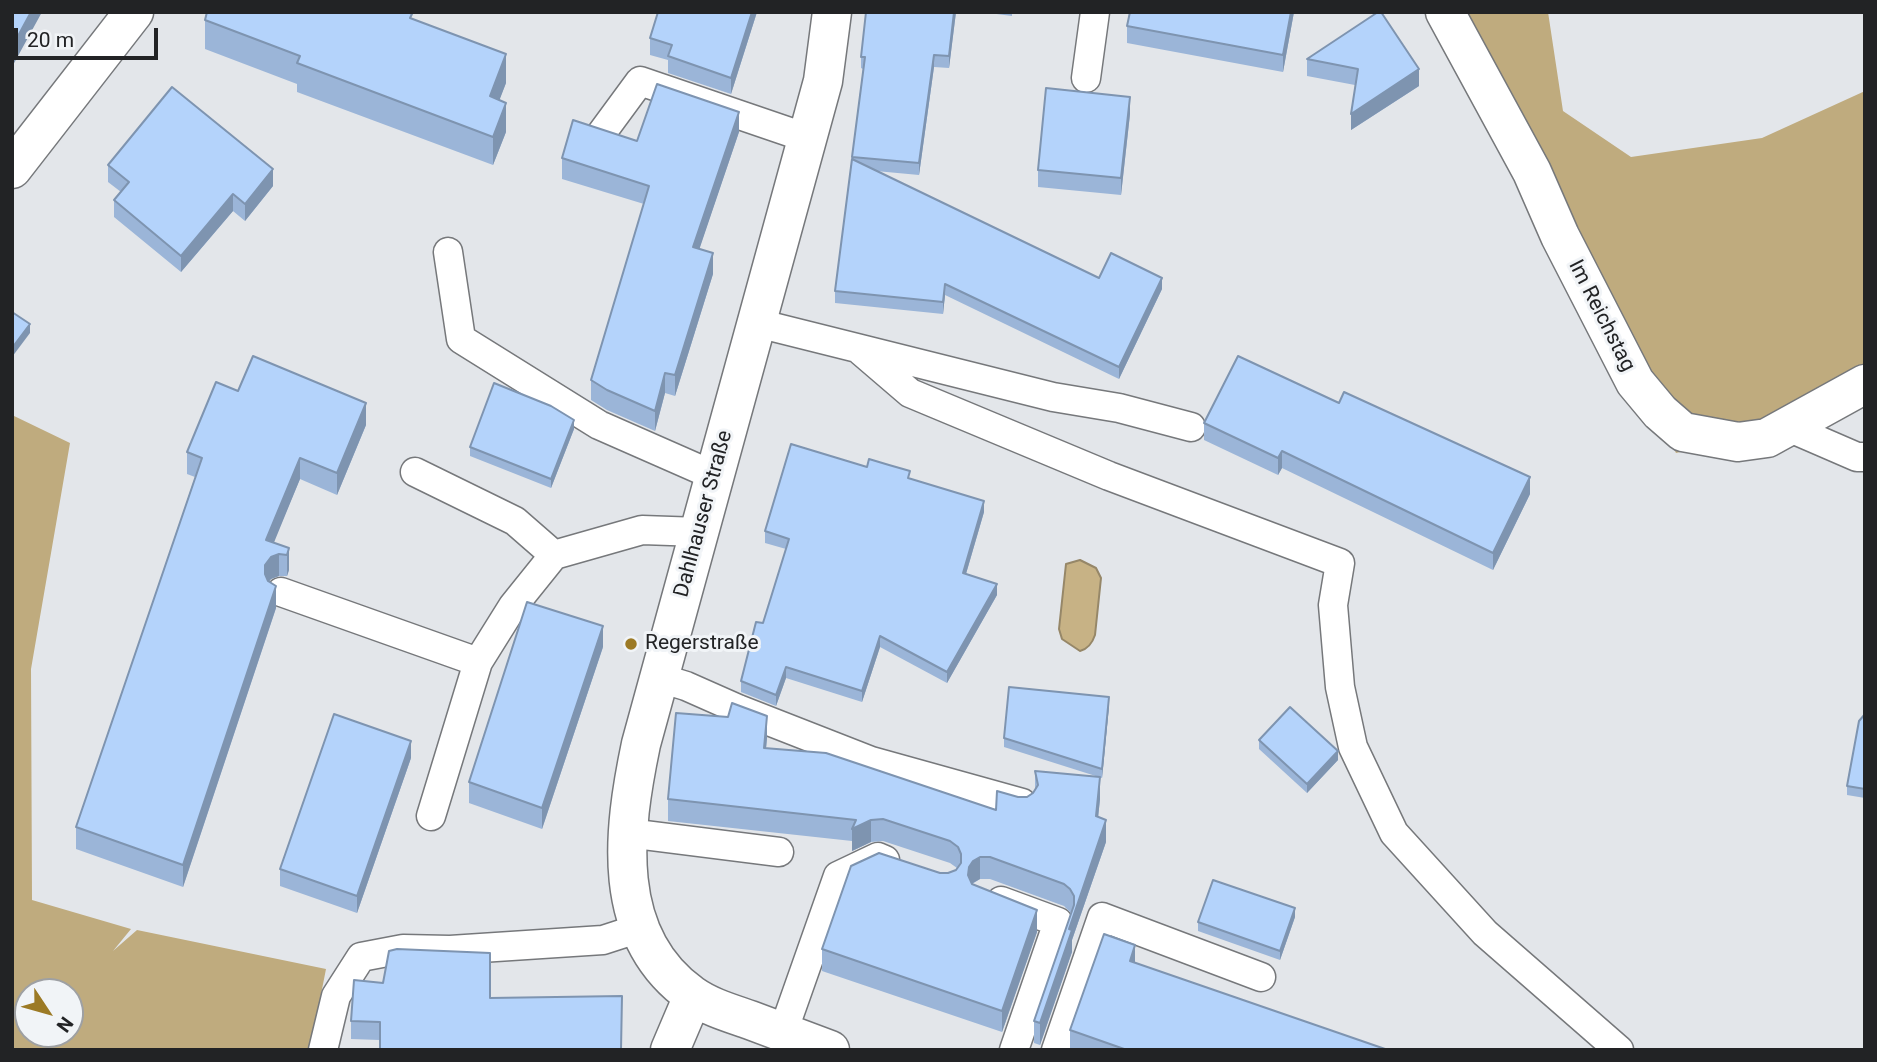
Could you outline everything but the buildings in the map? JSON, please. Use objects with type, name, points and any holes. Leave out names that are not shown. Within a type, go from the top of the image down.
[{"type":"street","points":[[12,169],[134,12]]},
{"type":"street","name":"Dahlhauser Straße","points":[[830,1050],[717,1008],[693,996],[656,961],[639,928],[626,866],[634,778],[823,81],[832,12]]},
{"type":"street","name":"Im Reichstag","points":[[1445,12],[1532,172],[1560,236],[1635,382],[1660,412],[1683,432],[1738,442],[1767,438],[1790,428],[1865,384]]},
{"type":"street","points":[[670,1050],[693,996]]},
{"type":"lane","points":[[1086,78],[1095,12]]},
{"type":"lane","points":[[601,134],[640,81],[807,138]]},
{"type":"lane","points":[[448,251],[461,339],[598,425],[715,476]]},
{"type":"lane","points":[[757,323],[861,351],[1053,397],[1119,408],[1191,427]]},
{"type":"lane","points":[[861,351],[910,393],[1109,476],[1340,563],[1333,605],[1340,687],[1353,747],[1394,833],[1485,933],[1619,1050]]},
{"type":"lane","points":[[1790,428],[1857,457],[1865,457]]},
{"type":"lane","points":[[415,472],[516,521],[554,555]]},
{"type":"lane","points":[[431,816],[478,662],[513,606],[554,555],[642,530],[700,532]]},
{"type":"lane","points":[[281,592],[478,662]]},
{"type":"lane","points":[[660,678],[871,761],[1022,803]]},
{"type":"lane","points":[[628,833],[779,852]]},
{"type":"lane","points":[[783,1032],[838,876],[878,857],[912,868]]},
{"type":"lane","points":[[984,895],[1058,922],[1014,1050]]},
{"type":"lane","points":[[1056,1050],[1102,916],[1261,977]]},
{"type":"lane","points":[[323,1050],[336,996],[361,957],[404,950],[450,950],[603,940],[639,928]]},
{"type":"shaded area","points":[[1463,12],[1548,12],[1563,111],[1631,157],[1762,138],[1865,91],[1865,399],[1790,428],[1676,453]]},
{"type":"shaded area","points":[[12,415],[70,443],[31,669],[32,900],[131,929],[113,951],[137,930],[326,969],[310,1050],[12,1050]]},
{"type":"shaded area","points":[[1080,560],[1096,568],[1101,578],[1095,635],[1089,646],[1080,651],[1062,639],[1059,629],[1066,564]]},
{"type":"place","name":"Regerstraße","points":[[631,644]]}]
